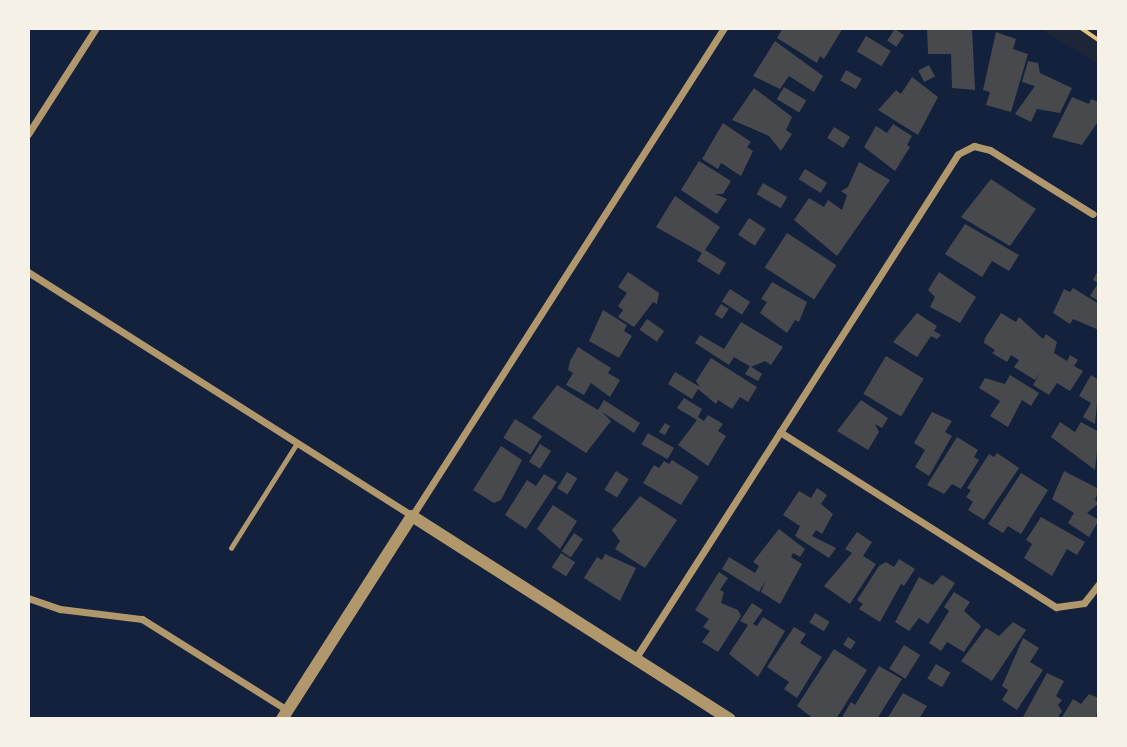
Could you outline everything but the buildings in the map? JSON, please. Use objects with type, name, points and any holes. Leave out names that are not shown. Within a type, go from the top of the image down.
[{"type":"street","points":[[28,134],[96,28]]},
{"type":"street","points":[[28,598],[60,609],[142,619],[284,715],[724,28]]},
{"type":"street","points":[[635,659],[951,163],[967,148],[990,149],[1093,214]]},
{"type":"street","points":[[28,272],[730,719]]},
{"type":"street","points":[[780,432],[1056,607],[1084,603],[1099,584]]},
{"type":"lane","points":[[232,548],[297,443]]},
{"type":"path","points":[[1081,28],[1099,40]]},
{"type":"shaded area","points":[[1040,28],[1099,28],[1099,65]]}]
